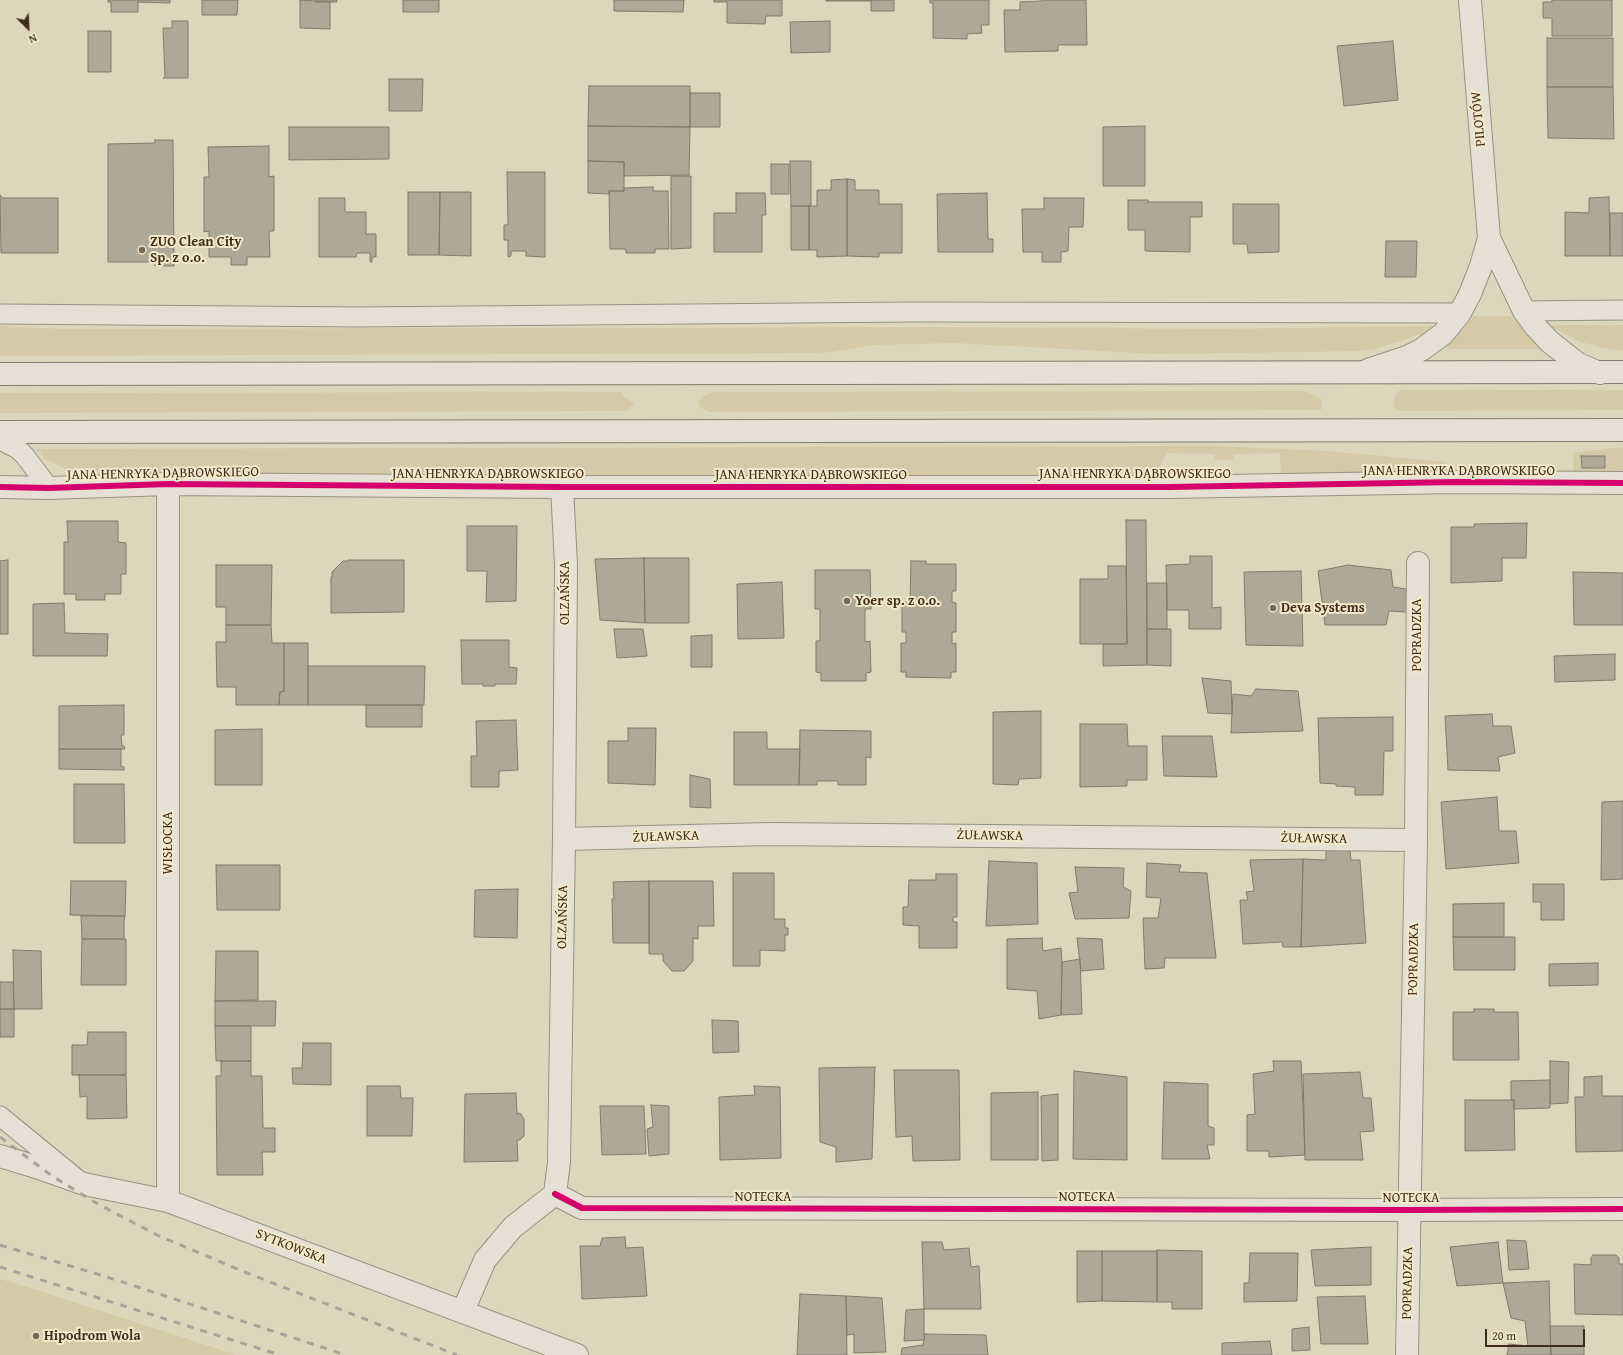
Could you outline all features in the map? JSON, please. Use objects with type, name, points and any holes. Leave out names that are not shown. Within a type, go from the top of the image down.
[{"type":"street","name":"PILOTÓW","points":[[1352,372],[1382,367],[1421,350],[1443,334],[1460,313],[1470,294],[1481,266],[1489,238],[1470,0]]},
{"type":"street","name":"PILOTÓW","points":[[1489,238],[1524,311],[1542,333],[1559,350],[1578,364],[1600,372]]},
{"type":"street","points":[[0,374],[1623,372]]},
{"type":"street","points":[[0,432],[1623,430]]},
{"type":"street","name":"JANA HENRYKA DĄBROWSKIEGO","points":[[0,487],[49,488],[168,484],[562,487],[1169,487],[1514,482],[1623,483]]},
{"type":"street","name":"WISŁOCKA","points":[[168,484],[168,1201]]},
{"type":"street","name":"OLZAŃSKA","points":[[555,1194],[559,1162],[564,839],[566,565],[562,487]]},
{"type":"street","name":"POPRADZKA","points":[[1407,1355],[1416,840],[1418,563]]},
{"type":"street","name":"ŻUŁAWSKA","points":[[564,839],[778,834],[1416,840]]},
{"type":"street","name":"SYTKOWSKA","points":[[0,1156],[84,1184],[168,1201],[577,1355]]},
{"type":"street","points":[[463,1312],[485,1260],[513,1227],[555,1194]]},
{"type":"street","name":"NOTECKA","points":[[555,1194],[582,1208],[1409,1210],[1623,1209]]},
{"type":"lane","points":[[1524,311],[1623,310]]},
{"type":"lane","points":[[0,314],[359,318],[910,312],[1460,313]]},
{"type":"lane","points":[[0,440],[18,450],[25,456],[49,488]]},
{"type":"lane","points":[[0,1116],[84,1184]]},
{"type":"shaded area","points":[[1474,316],[1513,316],[1528,336],[1541,349],[1445,349]]},
{"type":"shaded area","points":[[1549,325],[1623,325],[1623,351],[1602,348],[1575,340]]},
{"type":"shaded area","points":[[0,326],[65,329],[947,327],[1216,329],[1435,326],[1422,334],[1375,349],[1359,351],[1155,354],[954,343],[873,345],[833,352],[810,353],[19,356],[0,356]]},
{"type":"shaded area","points":[[1400,390],[1623,390],[1623,410],[1401,411],[1395,408],[1394,403],[1395,394]]},
{"type":"shaded area","points":[[1305,391],[1320,398],[1322,403],[1321,410],[708,412],[700,407],[698,402],[704,396],[714,392]]},
{"type":"shaded area","points":[[621,392],[623,396],[634,404],[627,411],[0,413],[0,393]]},
{"type":"shaded area","points":[[1214,446],[1327,451],[1447,462],[1447,474],[1281,477],[1280,453],[1233,454],[1233,460],[1215,460],[1215,454],[1167,453],[1153,478],[110,477],[73,472],[46,460],[36,449]]},
{"type":"shaded area","points":[[1623,447],[1623,475],[1574,474],[1573,453]]},
{"type":"shaded area","points":[[0,1279],[21,1285],[237,1355],[0,1355]]},
{"type":"building","points":[[108,0],[138,0],[138,12],[111,12],[111,2],[108,2]]},
{"type":"building","points":[[138,0],[170,0],[170,3],[138,2]]},
{"type":"building","points":[[202,0],[238,0],[237,15],[202,15]]},
{"type":"building","points":[[300,0],[330,2],[330,29],[300,28]]},
{"type":"building","points":[[315,0],[337,0],[337,2],[315,2]]},
{"type":"building","points":[[403,0],[439,0],[439,12],[403,12]]},
{"type":"building","points":[[614,0],[684,0],[683,12],[614,11]]},
{"type":"building","points":[[714,0],[782,0],[782,16],[766,16],[765,24],[727,23],[727,2],[714,2]]},
{"type":"building","points":[[826,0],[873,0],[826,1]]},
{"type":"building","points":[[894,0],[894,11],[871,11],[871,1]]},
{"type":"building","points":[[930,0],[989,0],[989,25],[981,25],[982,33],[967,34],[967,39],[933,38],[933,3],[930,3]]},
{"type":"building","points":[[1042,0],[1086,0],[1087,45],[1058,45],[1058,51],[1005,52],[1004,10],[1020,10],[1020,2]]},
{"type":"building","points":[[1552,0],[1612,0],[1612,36],[1552,36],[1552,18],[1543,18],[1543,2],[1552,2]]},
{"type":"building","points":[[172,21],[188,21],[188,78],[163,78],[165,77],[163,28],[172,28]]},
{"type":"building","points":[[830,21],[830,52],[791,53],[790,22]]},
{"type":"building","points":[[88,31],[111,31],[111,72],[88,72]]},
{"type":"building","points":[[1547,38],[1613,38],[1613,87],[1547,87]]},
{"type":"building","points":[[1393,41],[1398,100],[1344,106],[1337,46]]},
{"type":"building","points":[[389,79],[423,79],[422,111],[389,111]]},
{"type":"building","points":[[589,86],[690,86],[690,127],[588,126]]},
{"type":"building","points":[[1547,87],[1613,87],[1614,139],[1548,138]]},
{"type":"building","points":[[690,93],[720,93],[720,127],[690,127]]},
{"type":"building","points":[[588,126],[690,127],[689,175],[624,176],[624,162],[588,161]]},
{"type":"building","points":[[1145,126],[1145,186],[1103,186],[1103,127]]},
{"type":"building","points":[[289,127],[389,127],[389,159],[289,160]]},
{"type":"building","points":[[155,140],[173,140],[174,266],[155,266],[155,262],[108,262],[108,144],[155,143]]},
{"type":"building","points":[[269,146],[269,177],[274,176],[274,231],[269,231],[270,257],[247,257],[247,265],[231,265],[231,257],[209,257],[209,231],[204,232],[204,177],[209,177],[208,147]]},
{"type":"building","points":[[588,161],[624,162],[624,191],[609,191],[610,194],[588,193]]},
{"type":"building","points":[[790,161],[811,161],[811,206],[791,206]]},
{"type":"building","points":[[771,164],[789,164],[789,194],[771,194]]},
{"type":"building","points":[[507,172],[545,172],[545,257],[526,256],[526,251],[511,251],[511,256],[508,257],[508,240],[504,240],[504,225],[508,225]]},
{"type":"building","points":[[671,176],[691,176],[691,248],[671,249]]},
{"type":"building","points":[[847,179],[847,256],[817,257],[817,250],[809,250],[809,206],[817,206],[817,190],[831,190],[831,180]]},
{"type":"building","points":[[847,179],[855,180],[855,190],[879,190],[879,204],[902,204],[902,253],[879,253],[879,257],[847,256]]},
{"type":"building","points":[[653,187],[653,191],[668,191],[669,249],[655,249],[655,253],[626,253],[626,249],[610,249],[609,191],[624,191],[624,188]]},
{"type":"building","points":[[408,192],[440,192],[439,255],[408,255]]},
{"type":"building","points":[[440,192],[471,192],[471,256],[439,255]]},
{"type":"building","points":[[736,193],[765,193],[766,215],[762,215],[762,252],[714,252],[714,213],[736,213]]},
{"type":"building","points":[[987,193],[988,239],[993,239],[993,252],[938,252],[937,194]]},
{"type":"building","points":[[0,195],[3,198],[58,198],[58,253],[1,253]]},
{"type":"building","points":[[1609,197],[1610,256],[1565,256],[1565,212],[1589,213],[1589,198]]},
{"type":"building","points":[[319,198],[345,198],[345,212],[366,212],[366,234],[376,234],[376,257],[372,257],[372,262],[370,262],[370,253],[357,253],[356,257],[319,257]]},
{"type":"building","points":[[1044,198],[1084,198],[1083,227],[1069,227],[1068,251],[1061,252],[1061,262],[1042,262],[1042,252],[1023,252],[1022,209],[1044,209]]},
{"type":"building","points":[[1128,200],[1148,200],[1148,202],[1202,202],[1202,217],[1190,217],[1190,252],[1145,251],[1145,230],[1128,230]]},
{"type":"building","points":[[1233,204],[1279,204],[1279,252],[1248,253],[1247,244],[1233,244]]},
{"type":"building","points":[[791,206],[809,206],[809,250],[791,250]]},
{"type":"building","points":[[1610,213],[1623,213],[1623,256],[1610,256]]},
{"type":"building","points":[[1386,241],[1417,241],[1416,277],[1385,277]]},
{"type":"building","points":[[1581,456],[1605,456],[1605,468],[1582,468]]},
{"type":"building","points":[[1126,520],[1146,520],[1147,665],[1103,666],[1103,644],[1127,644]]},
{"type":"building","points":[[67,521],[118,521],[118,542],[126,543],[126,574],[121,574],[121,594],[105,594],[105,600],[76,600],[76,594],[64,594],[64,542],[68,542]]},
{"type":"building","points":[[1527,523],[1526,558],[1502,558],[1502,581],[1451,583],[1451,527],[1474,527],[1474,524]]},
{"type":"building","points":[[467,526],[517,526],[516,601],[486,602],[487,571],[467,571]]},
{"type":"building","points":[[1190,556],[1212,556],[1212,608],[1221,607],[1221,629],[1189,629],[1189,610],[1167,610],[1166,565],[1190,564]]},
{"type":"building","points":[[644,558],[645,623],[600,620],[595,559]]},
{"type":"building","points":[[644,558],[689,558],[689,623],[645,623]]},
{"type":"building","points":[[8,560],[8,634],[0,634],[0,561]]},
{"type":"building","points":[[404,560],[404,612],[331,613],[332,572],[343,561]]},
{"type":"building","points":[[911,561],[926,561],[926,564],[956,564],[956,591],[952,591],[952,602],[956,603],[956,632],[952,632],[952,644],[956,643],[956,672],[951,672],[951,678],[906,677],[906,672],[901,672],[901,643],[906,643],[906,632],[902,632],[902,602],[910,602]]},
{"type":"building","points":[[216,565],[272,565],[271,625],[226,625],[226,607],[216,607]]},
{"type":"building","points":[[1348,565],[1391,570],[1393,587],[1406,589],[1407,612],[1389,611],[1386,625],[1325,625],[1318,571]]},
{"type":"building","points":[[1108,566],[1126,566],[1127,644],[1080,644],[1080,579],[1108,579]]},
{"type":"building","points":[[815,570],[870,570],[871,609],[865,609],[865,642],[870,641],[871,672],[866,673],[866,681],[821,681],[821,673],[816,672],[816,641],[820,641],[820,609],[815,609]]},
{"type":"building","name":"Deva Systems","points":[[1301,571],[1303,646],[1246,645],[1244,572]]},
{"type":"building","points":[[1573,572],[1623,573],[1623,625],[1574,625]]},
{"type":"building","points":[[782,582],[784,638],[738,639],[737,584]]},
{"type":"building","points":[[1147,583],[1167,583],[1167,629],[1147,629]]},
{"type":"building","points":[[64,603],[65,633],[108,634],[107,656],[33,656],[33,604]]},
{"type":"building","points":[[226,625],[271,625],[272,643],[284,643],[284,691],[280,692],[279,705],[236,705],[236,687],[217,687],[216,642],[226,642]]},
{"type":"building","points":[[614,629],[643,629],[647,656],[617,658]]},
{"type":"building","points":[[1147,629],[1171,629],[1171,666],[1147,665]]},
{"type":"building","points":[[712,635],[712,667],[691,667],[691,636]]},
{"type":"building","points":[[461,640],[509,640],[509,667],[517,668],[516,684],[495,684],[495,686],[483,686],[483,684],[462,684]]},
{"type":"building","points":[[284,643],[308,643],[308,705],[279,705],[280,692],[284,691]]},
{"type":"building","points":[[1615,654],[1615,680],[1555,682],[1554,656]]},
{"type":"building","points":[[308,666],[425,666],[424,705],[308,705]]},
{"type":"building","points":[[1202,678],[1231,681],[1232,714],[1208,713]]},
{"type":"building","points":[[1256,689],[1298,691],[1303,731],[1231,733],[1233,694],[1251,696]]},
{"type":"building","points":[[124,705],[124,735],[121,735],[122,746],[124,746],[125,749],[59,749],[59,706]]},
{"type":"building","points":[[366,705],[422,705],[422,727],[366,727]]},
{"type":"building","points":[[1041,711],[1041,778],[1019,779],[1018,785],[993,784],[993,712]]},
{"type":"building","points":[[1492,714],[1493,726],[1511,726],[1515,753],[1498,757],[1500,771],[1448,770],[1445,716]]},
{"type":"building","points":[[1393,717],[1393,751],[1384,751],[1383,795],[1355,795],[1355,787],[1320,783],[1318,718]]},
{"type":"building","points":[[516,720],[518,770],[499,771],[499,787],[471,787],[471,756],[477,756],[476,721]]},
{"type":"building","points":[[1080,724],[1127,724],[1128,746],[1147,746],[1147,780],[1127,780],[1127,786],[1080,787]]},
{"type":"building","points":[[628,728],[656,728],[655,785],[608,783],[608,741],[628,741]]},
{"type":"building","points":[[262,729],[262,785],[215,785],[215,730]]},
{"type":"building","points":[[800,730],[871,731],[871,758],[866,757],[866,785],[838,785],[838,781],[817,781],[817,785],[799,785]]},
{"type":"building","points":[[734,732],[767,732],[767,749],[800,749],[799,785],[734,785]]},
{"type":"building","points":[[1162,736],[1212,736],[1217,777],[1164,776]]},
{"type":"building","points":[[59,749],[121,749],[121,766],[124,767],[124,770],[59,769]]},
{"type":"building","points":[[690,775],[710,779],[711,808],[690,807]]},
{"type":"building","points":[[74,784],[124,784],[125,843],[74,843]]},
{"type":"building","points":[[1497,797],[1499,831],[1516,831],[1519,863],[1446,869],[1441,802]]},
{"type":"building","points":[[1623,801],[1623,879],[1601,880],[1602,802]]},
{"type":"building","points":[[1326,848],[1350,850],[1351,860],[1360,860],[1366,943],[1301,947],[1303,859],[1326,860]]},
{"type":"building","points":[[1303,859],[1301,947],[1283,947],[1282,942],[1243,944],[1240,900],[1248,900],[1246,892],[1254,891],[1250,860]]},
{"type":"building","points":[[989,861],[1037,863],[1038,924],[986,926]]},
{"type":"building","points":[[1147,863],[1181,865],[1179,872],[1207,873],[1216,958],[1165,958],[1164,968],[1145,969],[1143,918],[1158,918],[1161,898],[1146,897]]},
{"type":"building","points":[[216,865],[280,865],[280,910],[217,910]]},
{"type":"building","points":[[1075,867],[1124,868],[1123,887],[1131,891],[1129,918],[1075,919],[1069,893],[1078,892]]},
{"type":"building","points":[[733,873],[774,873],[774,919],[785,919],[785,928],[788,928],[788,935],[785,935],[785,951],[760,950],[760,966],[733,966]]},
{"type":"building","points":[[936,874],[957,874],[957,917],[953,917],[953,922],[957,922],[957,948],[919,948],[919,926],[903,925],[903,907],[908,907],[909,880],[936,880]]},
{"type":"building","points":[[71,881],[126,881],[125,916],[70,915]]},
{"type":"building","points":[[649,881],[713,881],[714,926],[698,926],[698,939],[693,938],[693,961],[684,971],[672,971],[663,961],[663,954],[649,954]]},
{"type":"building","points":[[649,881],[649,943],[613,943],[613,882]]},
{"type":"building","points":[[1533,884],[1564,884],[1564,920],[1541,920],[1541,902],[1533,902]]},
{"type":"building","points":[[518,889],[517,938],[474,937],[475,890]]},
{"type":"building","points":[[1504,903],[1504,937],[1453,937],[1453,904]]},
{"type":"building","points":[[81,916],[125,916],[124,939],[82,939]]},
{"type":"building","points":[[1453,937],[1515,937],[1515,970],[1454,970]]},
{"type":"building","points":[[1042,938],[1043,951],[1061,948],[1061,1015],[1039,1019],[1037,991],[1007,989],[1007,939]]},
{"type":"building","points":[[1077,938],[1102,939],[1104,969],[1081,971]]},
{"type":"building","points":[[82,939],[126,939],[126,985],[81,985]]},
{"type":"building","points":[[13,950],[41,951],[42,1009],[14,1009]]},
{"type":"building","points":[[216,951],[258,951],[258,1000],[215,1001]]},
{"type":"building","points":[[1080,959],[1082,1014],[1061,1015],[1062,962]]},
{"type":"building","points":[[1598,963],[1598,985],[1549,986],[1549,964]]},
{"type":"building","points":[[0,982],[13,982],[14,1009],[0,1009]]},
{"type":"building","points":[[215,1001],[276,1001],[275,1026],[215,1026]]},
{"type":"building","points":[[0,1009],[14,1009],[14,1037],[0,1037]]},
{"type":"building","points":[[1474,1009],[1494,1009],[1494,1012],[1518,1012],[1519,1060],[1453,1060],[1453,1012],[1474,1012]]},
{"type":"building","points":[[712,1020],[738,1021],[739,1052],[713,1053]]},
{"type":"building","points":[[215,1026],[251,1026],[251,1061],[216,1061]]},
{"type":"building","points":[[88,1032],[126,1032],[126,1075],[72,1075],[72,1045],[87,1045]]},
{"type":"building","points":[[303,1043],[331,1043],[331,1085],[293,1084],[292,1068],[302,1068]]},
{"type":"building","points":[[221,1061],[251,1061],[251,1076],[262,1076],[263,1128],[275,1128],[275,1152],[262,1152],[263,1175],[217,1175],[216,1076],[221,1076]]},
{"type":"building","points":[[1273,1061],[1301,1061],[1305,1155],[1269,1157],[1269,1151],[1247,1151],[1247,1115],[1255,1114],[1253,1074],[1274,1071]]},
{"type":"building","points":[[1550,1061],[1569,1062],[1568,1103],[1550,1104]]},
{"type":"building","points":[[875,1067],[872,1159],[836,1162],[836,1147],[820,1142],[819,1068]]},
{"type":"building","points":[[894,1070],[959,1070],[960,1160],[913,1161],[912,1136],[896,1137]]},
{"type":"building","points":[[1074,1071],[1127,1077],[1127,1160],[1073,1159]]},
{"type":"building","points":[[1360,1072],[1363,1098],[1371,1098],[1374,1131],[1360,1132],[1363,1160],[1305,1160],[1303,1074]]},
{"type":"building","points":[[79,1075],[126,1075],[127,1118],[87,1119],[87,1096],[80,1097]]},
{"type":"building","points":[[1602,1076],[1602,1096],[1623,1096],[1623,1151],[1576,1152],[1575,1097],[1584,1097],[1584,1077]]},
{"type":"building","points":[[1550,1080],[1550,1108],[1514,1109],[1514,1100],[1511,1100],[1511,1081]]},
{"type":"building","points":[[1164,1082],[1208,1084],[1208,1126],[1214,1128],[1214,1145],[1207,1145],[1210,1159],[1162,1159]]},
{"type":"building","points":[[367,1086],[400,1086],[401,1098],[413,1098],[412,1136],[367,1136]]},
{"type":"building","points":[[754,1086],[780,1087],[781,1158],[720,1160],[719,1097],[755,1095]]},
{"type":"building","points":[[1038,1092],[1038,1160],[991,1160],[991,1093]]},
{"type":"building","points":[[516,1093],[517,1114],[520,1113],[524,1119],[524,1136],[520,1140],[517,1140],[518,1161],[464,1162],[465,1094]]},
{"type":"building","points":[[1058,1094],[1058,1160],[1042,1161],[1041,1096]]},
{"type":"building","points":[[1465,1100],[1514,1100],[1515,1150],[1465,1151]]},
{"type":"building","points":[[651,1105],[669,1106],[669,1154],[649,1156],[647,1129],[653,1127]]},
{"type":"building","points":[[600,1106],[644,1106],[646,1154],[602,1155]]},
{"type":"building","points":[[625,1237],[626,1248],[643,1247],[647,1296],[582,1299],[580,1246],[600,1246],[602,1238]]},
{"type":"building","points":[[1507,1240],[1526,1241],[1529,1269],[1509,1270]]},
{"type":"building","points":[[922,1242],[942,1242],[944,1250],[969,1248],[971,1267],[979,1266],[981,1309],[924,1309]]},
{"type":"building","points":[[1498,1242],[1503,1283],[1457,1286],[1450,1247]]},
{"type":"building","points":[[1371,1247],[1371,1285],[1315,1286],[1311,1250]]},
{"type":"building","points":[[1157,1250],[1202,1251],[1202,1309],[1172,1309],[1172,1302],[1157,1302]]},
{"type":"building","points":[[1077,1251],[1102,1251],[1102,1301],[1077,1302]]},
{"type":"building","points":[[1102,1251],[1157,1251],[1157,1302],[1102,1301]]},
{"type":"building","points":[[1250,1253],[1298,1253],[1297,1301],[1244,1302],[1244,1283],[1249,1283]]},
{"type":"building","points":[[1593,1255],[1616,1255],[1619,1258],[1619,1264],[1623,1264],[1623,1315],[1575,1314],[1574,1264],[1591,1265],[1591,1258]]},
{"type":"building","points":[[1549,1281],[1551,1355],[1507,1355],[1509,1344],[1528,1346],[1525,1321],[1511,1318],[1503,1283]]},
{"type":"building","points":[[800,1294],[846,1296],[847,1355],[797,1355]]},
{"type":"building","points":[[846,1296],[882,1298],[886,1352],[854,1353],[854,1334],[847,1335]]},
{"type":"building","points":[[1365,1296],[1368,1344],[1321,1344],[1317,1297]]},
{"type":"building","points":[[924,1309],[924,1340],[904,1341],[906,1310]]},
{"type":"building","points":[[1550,1326],[1584,1326],[1584,1355],[1551,1355]]},
{"type":"building","points":[[1309,1327],[1310,1350],[1292,1351],[1292,1329]]},
{"type":"building","points":[[925,1334],[986,1335],[988,1355],[901,1355],[902,1348],[923,1345]]},
{"type":"building","points":[[1270,1341],[1272,1355],[1222,1355],[1222,1343]]},
{"type":"railway","points":[[0,1137],[52,1176],[98,1204],[157,1235],[247,1273],[457,1355]]},
{"type":"railway","points":[[0,1245],[104,1276],[346,1355]]},
{"type":"railway","points":[[0,1267],[280,1355]]},
{"type":"cycle path","points":[[0,487],[49,488],[168,484],[562,487],[1169,487],[1456,482],[1623,483]]},
{"type":"cycle path","points":[[555,1194],[582,1208],[1409,1210],[1623,1209]]},
{"type":"place","name":"ZUO Clean City Sp. z o.o.","points":[[142,250]]},
{"type":"place","name":"Yoer sp. z o.o.","points":[[847,601]]},
{"type":"place","name":"Deva Systems","points":[[1273,608]]},
{"type":"place","name":"Hipodrom Wola","points":[[36,1336]]}]
